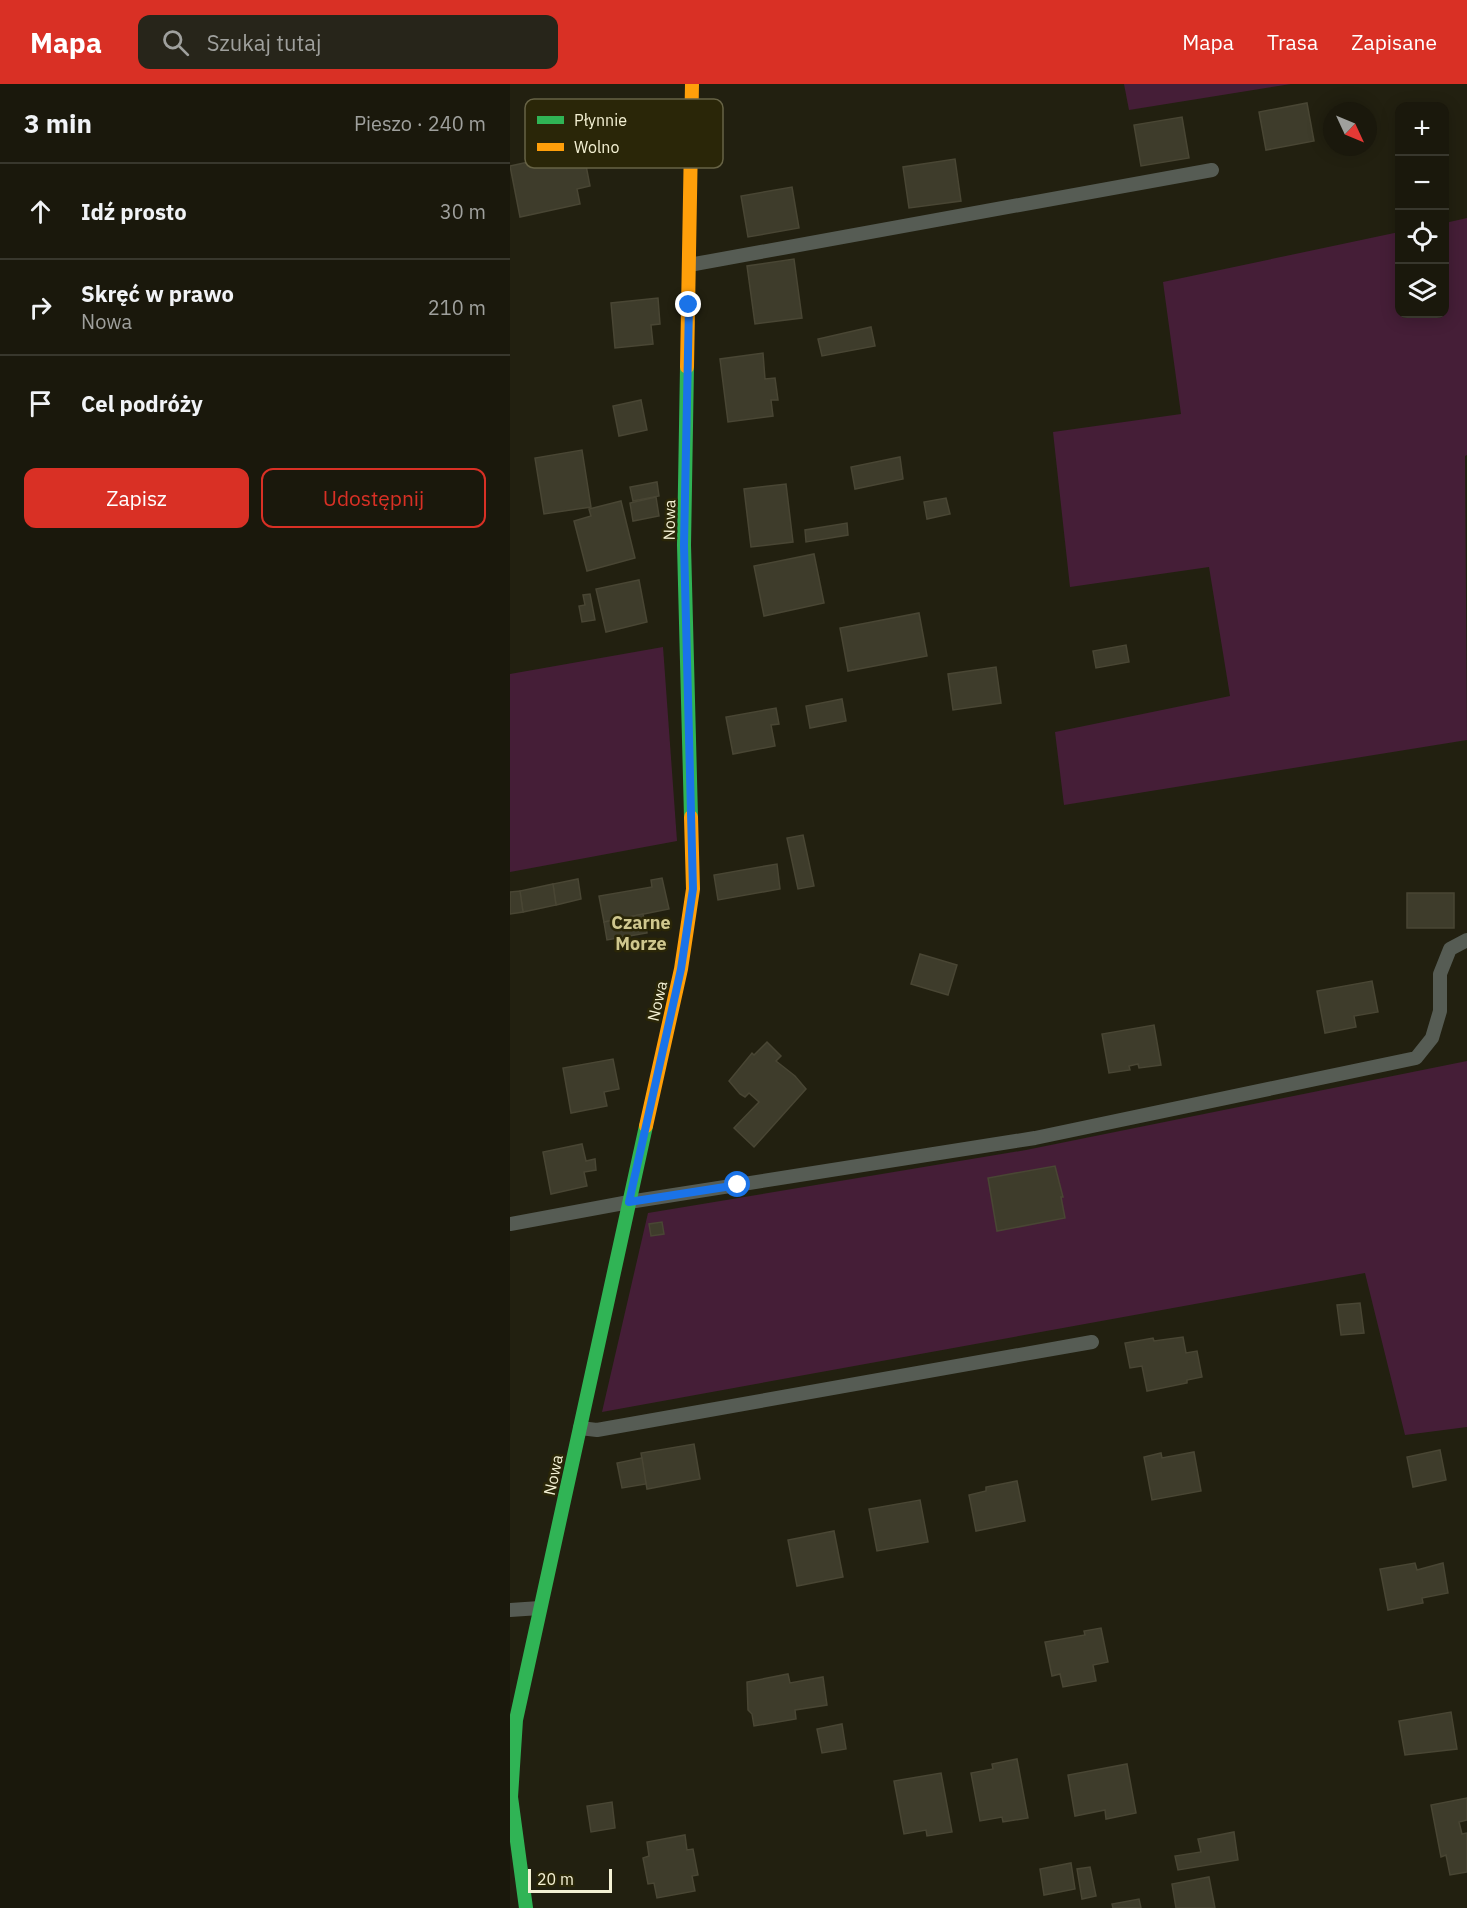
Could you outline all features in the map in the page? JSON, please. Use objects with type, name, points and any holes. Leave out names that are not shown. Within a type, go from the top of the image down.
[{"type":"street","name":"Nowa","points":[[692,84],[692,99]]},
{"type":"street","name":"Nowa","points":[[526,1908],[511,1797],[516,1720],[681,969],[693,889],[684,545],[691,168]]},
{"type":"lane","points":[[689,265],[1212,170]]},
{"type":"lane","points":[[510,1224],[629,1202],[1035,1138],[1416,1058],[1432,1038],[1440,1011],[1440,974],[1450,949],[1467,940]]},
{"type":"lane","points":[[580,1428],[597,1430],[1092,1342]]},
{"type":"lane","points":[[510,1610],[542,1607]]},
{"type":"shaded area","points":[[1124,84],[1291,84],[1129,110]]},
{"type":"shaded area","points":[[1467,218],[1467,455],[1465,456],[1467,740],[1064,805],[1055,732],[1230,696],[1209,567],[1070,587],[1053,432],[1181,414],[1163,282],[1395,233],[1395,318],[1449,318],[1449,222]]},
{"type":"shaded area","points":[[663,647],[677,841],[510,872],[510,674]]},
{"type":"shaded area","points":[[1467,1061],[1467,1427],[1405,1435],[1365,1273],[602,1412],[648,1213],[1026,1150]]},
{"type":"building","points":[[1307,103],[1314,141],[1266,150],[1259,112]]},
{"type":"building","points":[[1182,117],[1189,158],[1141,166],[1134,125]]},
{"type":"building","points":[[955,159],[961,201],[909,208],[903,167]]},
{"type":"building","points":[[525,163],[525,168],[586,168],[590,186],[577,189],[580,204],[520,217],[510,166]]},
{"type":"building","points":[[792,187],[799,228],[748,237],[741,196]]},
{"type":"building","points":[[794,259],[802,318],[755,324],[747,266]]},
{"type":"building","points":[[658,298],[660,324],[651,325],[653,344],[615,348],[611,303]]},
{"type":"building","points":[[871,327],[875,346],[822,356],[818,339]]},
{"type":"building","points":[[763,353],[765,379],[775,378],[778,400],[771,400],[773,416],[728,422],[720,359]]},
{"type":"building","points":[[641,400],[647,430],[619,436],[613,406]]},
{"type":"building","points":[[582,450],[591,507],[544,514],[535,458]]},
{"type":"building","points":[[900,457],[903,479],[855,489],[851,467]]},
{"type":"building","points":[[657,482],[659,496],[633,501],[630,487]]},
{"type":"building","points":[[786,484],[793,542],[751,547],[744,489]]},
{"type":"building","points":[[656,497],[659,516],[633,521],[630,503]]},
{"type":"building","points":[[946,498],[950,514],[927,519],[924,502]]},
{"type":"building","points":[[621,501],[635,558],[587,571],[574,521],[591,516],[589,509]]},
{"type":"building","points":[[847,523],[848,535],[806,542],[805,530]]},
{"type":"building","points":[[814,554],[824,603],[764,616],[754,566]]},
{"type":"building","points":[[639,580],[647,622],[606,632],[596,589]]},
{"type":"building","points":[[590,594],[595,620],[582,622],[579,606],[585,605],[583,595]]},
{"type":"building","points":[[919,613],[927,656],[848,671],[840,628]]},
{"type":"building","points":[[1126,645],[1129,662],[1096,668],[1093,651]]},
{"type":"building","points":[[996,667],[1001,703],[953,710],[948,674]]},
{"type":"building","points":[[842,699],[846,721],[810,728],[806,706]]},
{"type":"building","points":[[776,708],[779,724],[771,725],[775,746],[733,754],[726,717]]},
{"type":"building","points":[[803,835],[814,886],[798,889],[787,838]]},
{"type":"building","points":[[777,864],[780,889],[718,900],[714,875]]},
{"type":"building","points":[[662,878],[669,909],[604,922],[599,896],[652,887],[651,880]]},
{"type":"building","points":[[578,879],[581,899],[556,905],[553,884]]},
{"type":"building","points":[[553,884],[556,905],[523,912],[520,891]]},
{"type":"building","points":[[520,891],[523,912],[510,914],[510,892]]},
{"type":"building","points":[[1407,893],[1454,893],[1454,928],[1407,928]]},
{"type":"building","points":[[643,914],[647,933],[607,940],[604,922]]},
{"type":"building","points":[[920,954],[957,965],[948,995],[911,984]]},
{"type":"building","points":[[1372,981],[1378,1012],[1354,1016],[1356,1027],[1325,1033],[1317,991]]},
{"type":"building","points":[[1154,1025],[1161,1065],[1139,1068],[1138,1064],[1129,1066],[1130,1070],[1109,1073],[1102,1034]]},
{"type":"building","points":[[767,1042],[781,1056],[776,1061],[795,1076],[806,1089],[754,1147],[734,1128],[759,1102],[749,1093],[745,1097],[740,1094],[729,1081],[752,1053],[754,1055]]},
{"type":"building","points":[[613,1059],[619,1089],[604,1092],[607,1106],[571,1113],[563,1068]]},
{"type":"building","points":[[582,1144],[586,1161],[595,1159],[596,1170],[584,1172],[587,1186],[551,1194],[543,1152]]},
{"type":"building","points":[[1055,1166],[1063,1197],[1061,1197],[1065,1218],[997,1231],[988,1178]]},
{"type":"building","points":[[662,1222],[664,1234],[651,1236],[649,1224]]},
{"type":"building","points":[[1360,1303],[1364,1333],[1341,1335],[1337,1305]]},
{"type":"building","points":[[1183,1337],[1186,1353],[1197,1351],[1202,1377],[1187,1380],[1187,1383],[1147,1391],[1142,1366],[1130,1368],[1125,1343],[1153,1338],[1154,1341]]},
{"type":"building","points":[[694,1444],[700,1479],[647,1489],[641,1453]]},
{"type":"building","points":[[1440,1450],[1446,1480],[1413,1487],[1407,1457]]},
{"type":"building","points":[[1194,1452],[1201,1491],[1152,1500],[1144,1457],[1161,1453],[1162,1458]]},
{"type":"building","points":[[642,1458],[646,1484],[622,1488],[617,1463]]},
{"type":"building","points":[[1017,1481],[1025,1521],[976,1531],[969,1495],[986,1491],[986,1487]]},
{"type":"building","points":[[920,1500],[928,1542],[877,1551],[869,1509]]},
{"type":"building","points":[[834,1531],[843,1577],[797,1586],[788,1540]]},
{"type":"building","points":[[1415,1563],[1417,1570],[1443,1563],[1448,1593],[1422,1598],[1423,1603],[1388,1610],[1380,1569]]},
{"type":"building","points":[[1101,1628],[1108,1662],[1093,1665],[1096,1681],[1063,1687],[1060,1674],[1052,1676],[1045,1642],[1085,1635],[1084,1631]]},
{"type":"building","points":[[788,1674],[790,1683],[823,1677],[827,1705],[795,1710],[796,1719],[754,1726],[752,1714],[748,1710],[747,1682]]},
{"type":"building","points":[[1451,1712],[1457,1749],[1405,1755],[1399,1721]]},
{"type":"building","points":[[842,1724],[846,1749],[822,1753],[817,1729]]},
{"type":"building","points":[[1017,1759],[1028,1818],[1003,1822],[1002,1817],[980,1821],[971,1773],[993,1769],[992,1764]]},
{"type":"building","points":[[1127,1764],[1136,1813],[1106,1819],[1105,1810],[1075,1816],[1068,1775]]},
{"type":"building","points":[[941,1773],[952,1832],[927,1836],[926,1830],[904,1834],[894,1781]]},
{"type":"building","points":[[1467,1798],[1467,1820],[1459,1822],[1462,1834],[1467,1833],[1467,1872],[1450,1875],[1446,1855],[1441,1857],[1431,1805]]},
{"type":"building","points":[[612,1802],[615,1828],[591,1832],[587,1806]]},
{"type":"building","points":[[1234,1832],[1238,1860],[1178,1870],[1175,1856],[1201,1852],[1198,1839]]},
{"type":"building","points":[[685,1835],[687,1850],[693,1849],[698,1875],[692,1876],[695,1891],[657,1898],[654,1883],[648,1884],[643,1858],[649,1856],[647,1842]]},
{"type":"building","points":[[1071,1863],[1075,1889],[1044,1895],[1040,1869]]},
{"type":"building","points":[[1090,1867],[1096,1896],[1082,1899],[1077,1869]]},
{"type":"building","points":[[1209,1877],[1215,1908],[1176,1908],[1172,1884]]},
{"type":"building","points":[[1139,1899],[1141,1908],[1113,1908],[1112,1904]]},
{"type":"traffic: fast","points":[[687,367],[684,545],[691,817]]},
{"type":"traffic: fast","points":[[526,1908],[511,1797],[516,1720],[646,1126]]},
{"type":"traffic: slow","points":[[692,84],[692,99]]},
{"type":"traffic: slow","points":[[687,367],[691,168]]},
{"type":"traffic: slow","points":[[646,1126],[681,969],[693,889],[691,817]]},
{"type":"district","name":"Czarne Morze","points":[[641,932]]},
{"type":"route","points":[[689,305],[690,358],[684,545],[693,889],[688,935],[629,1202],[738,1185]]}]
